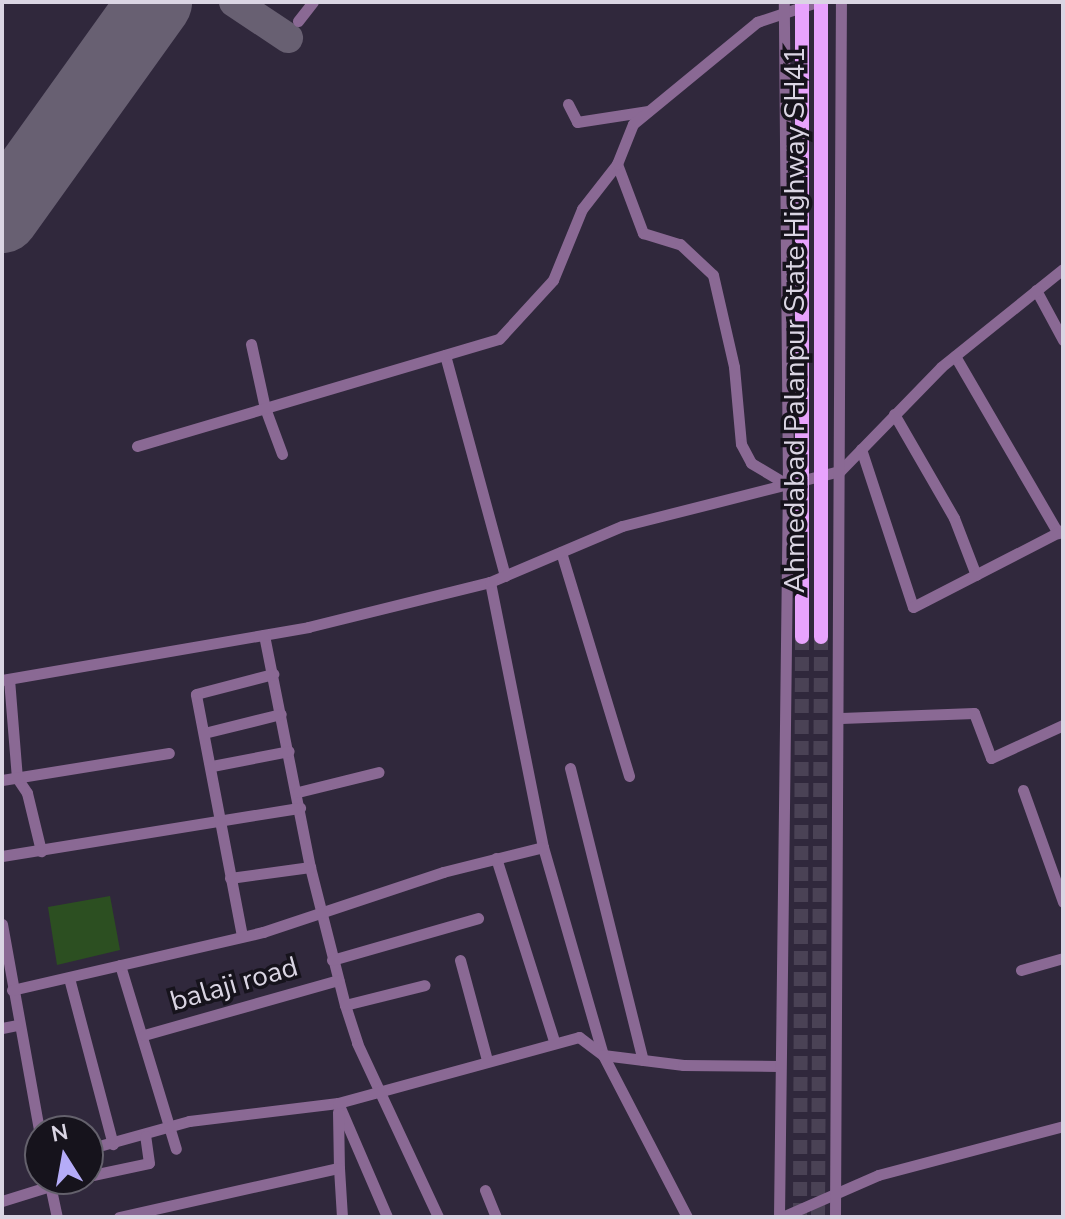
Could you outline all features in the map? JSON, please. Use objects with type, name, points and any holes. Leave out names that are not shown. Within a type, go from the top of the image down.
[{"type":"main road","name":"Ahmedabad Palanpur State Highway SH41","points":[[819,2],[821,637]]},
{"type":"main road","name":"Ahmedabad Palanpur State Highway SH41","points":[[795,637],[803,617],[806,481],[802,4]]},
{"type":"street","points":[[298,21],[313,2]]},
{"type":"street","points":[[137,446],[499,339],[553,280],[582,209],[617,164],[633,124],[727,42],[784,6],[819,2]]},
{"type":"street","points":[[835,1217],[841,718],[841,2]]},
{"type":"street","points":[[784,6],[788,485],[795,637],[779,1066],[780,1217],[836,1191],[1063,1126]]},
{"type":"street","points":[[568,104],[577,122],[648,111]]},
{"type":"street","points":[[617,164],[643,233],[680,244],[713,275],[734,367],[741,444],[751,463],[788,485]]},
{"type":"street","points":[[41,851],[27,793],[17,778],[6,679],[264,635],[490,582],[622,526],[840,471],[941,367],[1063,269]]},
{"type":"street","points":[[1036,290],[1063,340]]},
{"type":"street","points":[[251,344],[265,408],[282,454]]},
{"type":"street","points":[[445,355],[505,576]]},
{"type":"street","points":[[861,449],[913,607],[1060,531],[955,356]]},
{"type":"street","points":[[894,414],[954,518],[976,575]]},
{"type":"street","points":[[561,552],[629,776]]},
{"type":"street","points":[[490,582],[543,847],[603,1055],[687,1217]]},
{"type":"street","points":[[821,617],[841,632]]},
{"type":"street","points":[[264,635],[298,792],[310,867],[332,960],[357,1043],[383,1089],[437,1214],[423,1217]]},
{"type":"street","points":[[242,936],[196,694],[273,674]]},
{"type":"street","points":[[841,718],[974,713],[991,758],[1063,725]]},
{"type":"street","points":[[204,733],[281,714]]},
{"type":"street","points":[[212,766],[289,751]]},
{"type":"street","points":[[2,780],[169,753]]},
{"type":"street","points":[[570,768],[643,1060]]},
{"type":"street","points":[[298,792],[379,772]]},
{"type":"street","points":[[1023,790],[1058,870],[1063,902]]},
{"type":"street","points":[[2,856],[300,808]]},
{"type":"street","points":[[12,990],[242,936],[496,858],[543,847]]},
{"type":"street","points":[[496,858],[554,1041]]},
{"type":"street","points":[[230,878],[310,867]]},
{"type":"street","points":[[332,960],[478,918]]},
{"type":"street","points":[[2,925],[17,1025],[36,1115]]},
{"type":"street","points":[[1021,970],[1063,958]]},
{"type":"street","points":[[460,960],[487,1060]]},
{"type":"street","points":[[120,965],[144,1035],[176,1149]]},
{"type":"street","points":[[69,978],[113,1144]]},
{"type":"street","name":"balaji road","points":[[144,1035],[338,980]]},
{"type":"street","points":[[345,1005],[425,985]]},
{"type":"street","points":[[2,1028],[17,1025]]},
{"type":"street","points":[[104,1146],[254,1110],[338,1103],[554,1041],[579,1037],[603,1055],[643,1060],[779,1066]]},
{"type":"street","points":[[338,1103],[342,1217]]},
{"type":"street","points":[[338,1103],[387,1217]]},
{"type":"street","points":[[104,1173],[149,1163],[145,1136]]},
{"type":"street","points":[[119,1217],[339,1168]]},
{"type":"street","points":[[485,1190],[496,1217]]},
{"type":"street","points":[[2,1201],[24,1192]]},
{"type":"street","points":[[53,1195],[57,1217]]},
{"type":"green space","points":[[110,896],[120,950],[57,965],[48,907]]},
{"type":"taxiway","points":[[234,2],[288,38]]},
{"type":"runway","points":[[2,216],[155,2]]},
{"type":"tunnel","points":[[800,1217],[802,637]]},
{"type":"tunnel","points":[[818,1217],[821,637]]}]
